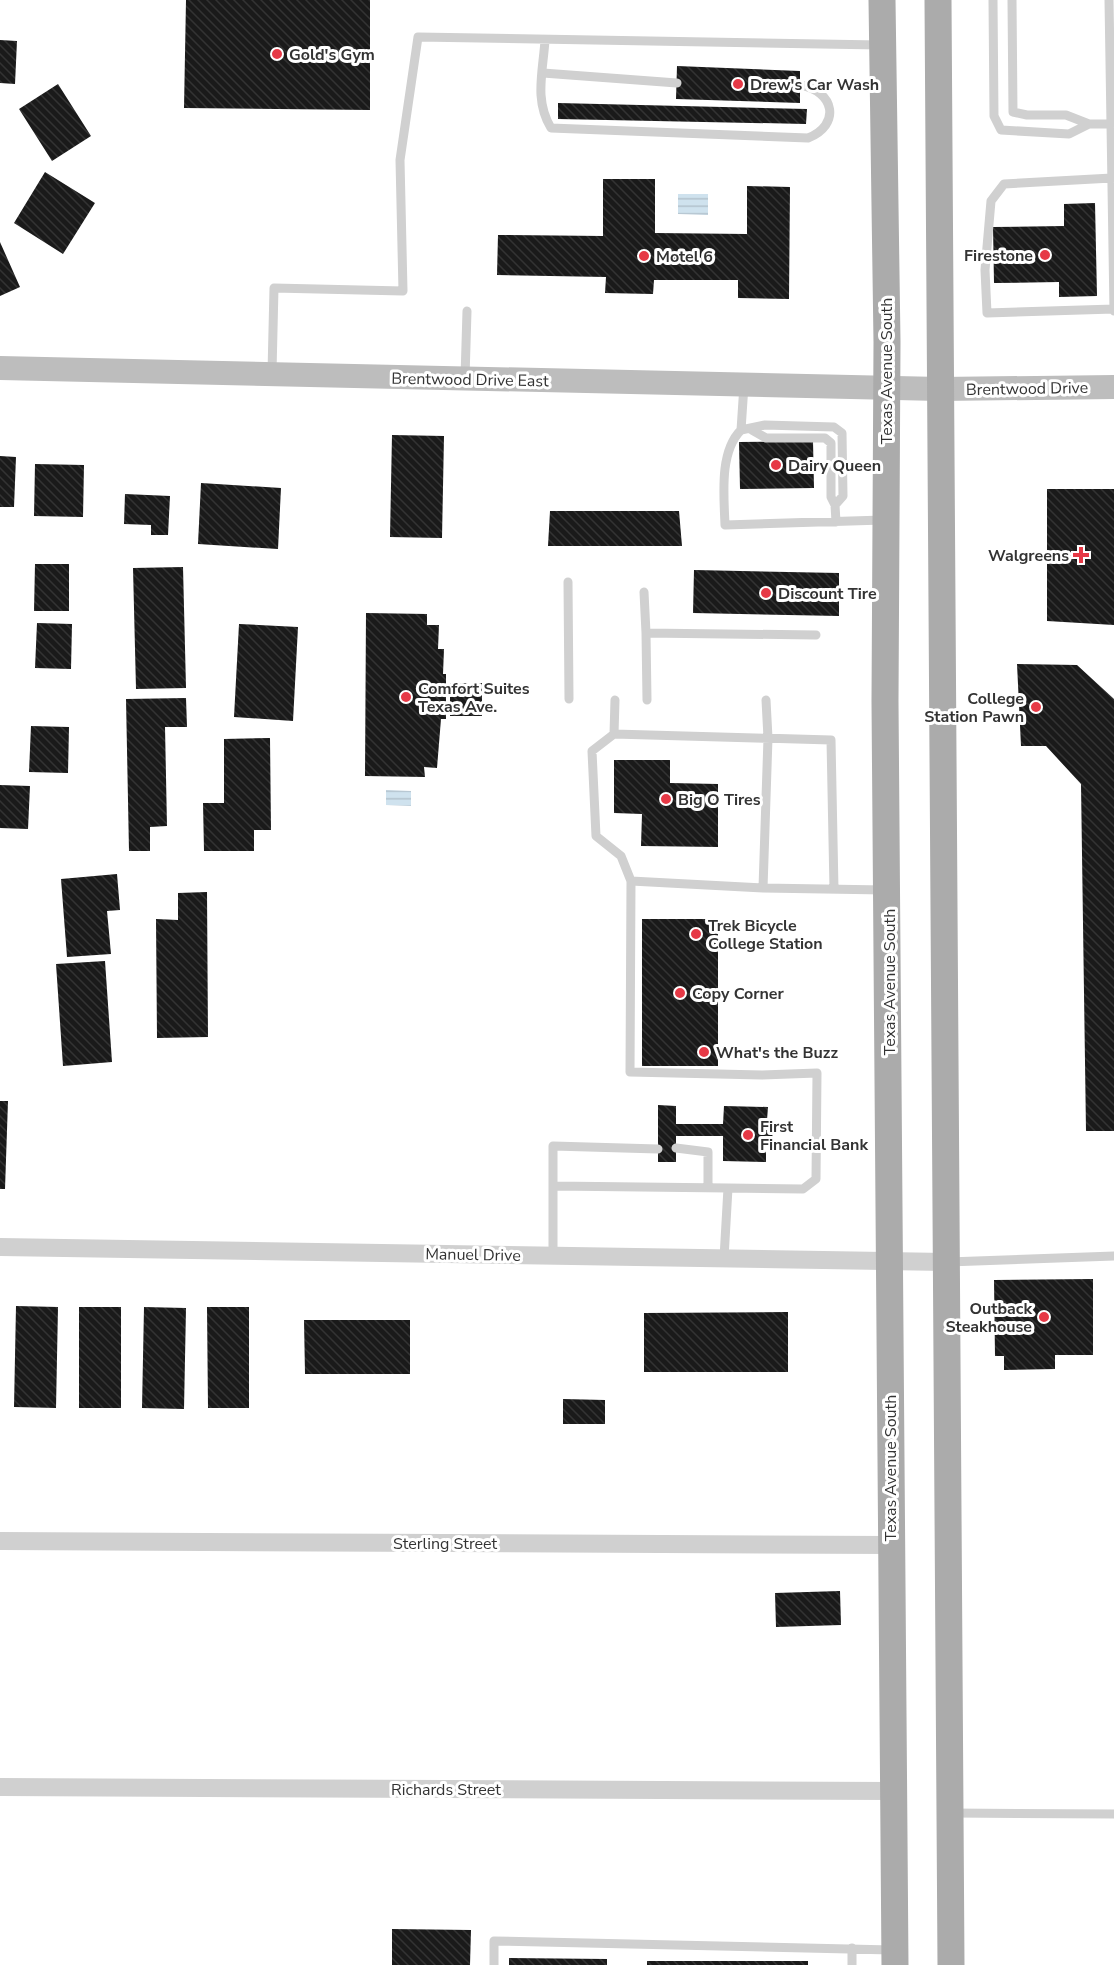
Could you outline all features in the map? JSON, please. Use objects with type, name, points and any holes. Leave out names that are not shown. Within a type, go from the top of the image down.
[{"type":"main road","name":"Texas Avenue South","points":[[882,0],[894,1957]]},
{"type":"main road","points":[[938,0],[951,1965]]},
{"type":"street","name":"Brentwood Drive East","points":[[0,368],[940,389]]},
{"type":"street","name":"Brentwood Drive","points":[[940,389],[1114,387]]},
{"type":"street","name":"Manuel Drive","points":[[0,1247],[946,1262]]},
{"type":"street","name":"Sterling Street","points":[[0,1541],[891,1545]]},
{"type":"street","name":"Richards Street","points":[[0,1787],[892,1791]]},
{"type":"lane","points":[[993,0],[994,116],[1001,130],[1069,134],[1089,124]]},
{"type":"lane","points":[[1012,0],[1013,112],[1027,115],[1066,115],[1089,124],[1111,124]]},
{"type":"lane","points":[[1109,0],[1113,233],[1114,310],[987,313],[985,270],[991,201],[1004,184],[1112,178]]},
{"type":"lane","points":[[272,374],[274,288],[403,291],[400,160],[418,37],[882,45]]},
{"type":"lane","points":[[545,40],[543,73],[538,89],[543,115],[551,128],[808,138],[819,134],[825,128],[829,106],[825,96],[816,88],[800,86]]},
{"type":"lane","points":[[543,73],[677,84]]},
{"type":"lane","points":[[465,379],[467,311]]},
{"type":"lane","points":[[744,385],[741,430],[732,439],[723,485],[725,525],[886,520]]},
{"type":"lane","points":[[741,430],[752,430],[765,425],[834,427],[842,433],[843,496],[835,506]]},
{"type":"lane","points":[[752,430],[766,438],[825,438],[831,443],[831,497],[835,506],[836,522]]},
{"type":"lane","points":[[568,582],[569,699]]},
{"type":"lane","points":[[645,592],[647,700]]},
{"type":"lane","points":[[646,633],[816,635]]},
{"type":"lane","points":[[614,734],[615,700]]},
{"type":"lane","points":[[763,888],[768,738],[766,700]]},
{"type":"lane","points":[[553,1186],[803,1189],[816,1179],[817,1073],[762,1075],[630,1072],[631,881],[621,856],[596,836],[592,751],[614,734],[831,740],[834,889]]},
{"type":"lane","points":[[631,881],[763,888],[888,890]]},
{"type":"lane","points":[[554,1256],[553,1146],[658,1149]]},
{"type":"lane","points":[[676,1148],[708,1152],[708,1188]]},
{"type":"lane","points":[[724,1258],[728,1188]]},
{"type":"lane","points":[[946,1262],[1114,1256]]},
{"type":"lane","points":[[950,1813],[1114,1814]]},
{"type":"lane","points":[[494,1965],[494,1941],[852,1948],[894,1957]]},
{"type":"lane","points":[[852,1948],[852,1965]]},
{"type":"water","points":[[678,194],[708,194],[708,215],[678,214]]},
{"type":"water","points":[[386,790],[411,791],[411,806],[386,805]]},
{"type":"building","name":"Gold's Gym","points":[[186,0],[370,0],[370,110],[184,108]]},
{"type":"building","points":[[0,40],[17,41],[15,84],[0,83]]},
{"type":"building","name":"Drew's Car Wash","points":[[677,66],[800,71],[800,103],[676,99]]},
{"type":"building","points":[[58,84],[91,136],[52,161],[19,109]]},
{"type":"building","points":[[558,103],[807,109],[806,124],[558,119]]},
{"type":"building","points":[[45,172],[95,203],[63,254],[14,223]]},
{"type":"building","name":"Motel 6","points":[[603,179],[655,179],[655,233],[747,234],[747,186],[790,187],[789,299],[738,298],[738,280],[654,280],[653,294],[605,293],[606,277],[497,275],[498,235],[603,236]]},
{"type":"building","name":"Firestone","points":[[1095,203],[1097,296],[1059,297],[1059,282],[994,283],[993,227],[1064,226],[1064,204]]},
{"type":"building","points":[[0,242],[20,287],[0,296]]},
{"type":"building","points":[[392,435],[444,436],[442,538],[390,537]]},
{"type":"building","name":"Dairy Queen","points":[[813,441],[814,488],[740,489],[739,442]]},
{"type":"building","points":[[0,456],[16,457],[14,507],[0,507]]},
{"type":"building","points":[[35,464],[84,465],[83,517],[34,516]]},
{"type":"building","points":[[201,483],[281,488],[278,549],[198,544]]},
{"type":"building","name":"Walgreens","points":[[1047,489],[1114,489],[1114,625],[1047,621]]},
{"type":"building","points":[[125,494],[170,496],[168,535],[151,535],[151,525],[124,524]]},
{"type":"building","points":[[550,511],[679,511],[682,546],[548,546]]},
{"type":"building","points":[[35,564],[69,564],[69,611],[34,611]]},
{"type":"building","points":[[183,567],[186,688],[136,689],[133,568]]},
{"type":"building","name":"Discount Tire","points":[[694,570],[839,573],[839,616],[693,613]]},
{"type":"building","name":"Comfort Suites Texas Ave.","points":[[366,613],[427,614],[427,625],[439,625],[438,649],[444,649],[443,674],[446,674],[446,719],[441,719],[437,768],[424,767],[425,777],[365,776]]},
{"type":"building","points":[[37,623],[72,624],[71,669],[35,668]]},
{"type":"building","points":[[239,624],[298,627],[293,721],[234,717]]},
{"type":"building","points":[[1017,664],[1077,665],[1114,699],[1114,1131],[1086,1131],[1081,784],[1046,746],[1021,746]]},
{"type":"building","points":[[450,683],[482,683],[482,716],[450,716]]},
{"type":"building","points":[[186,698],[187,727],[165,727],[167,826],[150,827],[150,851],[129,851],[126,699]]},
{"type":"building","points":[[31,726],[69,727],[68,773],[29,772]]},
{"type":"building","points":[[270,738],[271,830],[254,830],[254,851],[204,851],[203,803],[224,803],[224,739]]},
{"type":"building","name":"Big O Tires","points":[[614,760],[670,760],[670,783],[718,784],[718,847],[641,846],[642,814],[614,813]]},
{"type":"building","points":[[0,785],[30,786],[28,829],[0,828]]},
{"type":"building","points":[[117,874],[120,910],[107,911],[111,954],[67,957],[61,879]]},
{"type":"building","points":[[207,892],[208,1037],[157,1038],[156,919],[178,920],[178,893]]},
{"type":"building","name":"Copy Corner","points":[[642,919],[718,919],[718,1066],[642,1066]]},
{"type":"building","points":[[105,961],[112,1062],[63,1066],[56,964]]},
{"type":"building","points":[[0,1101],[8,1101],[5,1189],[0,1189]]},
{"type":"building","name":"First Financial Bank","points":[[658,1105],[676,1106],[676,1124],[723,1124],[724,1106],[768,1107],[767,1120],[773,1120],[772,1148],[766,1148],[766,1162],[723,1161],[723,1136],[676,1136],[676,1162],[658,1162]]},
{"type":"building","name":"Outback Steakhouse","points":[[1093,1279],[1093,1355],[1055,1355],[1055,1369],[1004,1370],[1004,1356],[995,1356],[994,1280]]},
{"type":"building","points":[[16,1306],[58,1307],[56,1408],[14,1407]]},
{"type":"building","points":[[79,1307],[121,1307],[121,1408],[79,1408]]},
{"type":"building","points":[[144,1307],[186,1308],[184,1409],[142,1408]]},
{"type":"building","points":[[207,1307],[249,1307],[249,1408],[208,1408]]},
{"type":"building","points":[[788,1312],[788,1372],[644,1372],[644,1313]]},
{"type":"building","points":[[304,1320],[410,1320],[410,1374],[305,1374]]},
{"type":"building","points":[[563,1399],[605,1400],[605,1424],[563,1424]]},
{"type":"building","points":[[840,1591],[841,1625],[776,1627],[775,1593]]},
{"type":"building","points":[[392,1929],[471,1930],[470,1965],[392,1965]]},
{"type":"building","points":[[509,1958],[607,1959],[607,1965],[509,1965]]},
{"type":"building","points":[[647,1961],[808,1961],[808,1965],[647,1965]]},
{"type":"place","name":"Gold's Gym","points":[[277,54]]},
{"type":"place","name":"Drew's Car Wash","points":[[738,84]]},
{"type":"place","name":"Firestone","points":[[1045,255]]},
{"type":"place","name":"Motel 6","points":[[644,256]]},
{"type":"place","name":"Dairy Queen","points":[[776,465]]},
{"type":"place","name":"Walgreens","points":[[1081,555]]},
{"type":"place","name":"Discount Tire","points":[[766,593]]},
{"type":"place","name":"Comfort Suites Texas Ave.","points":[[406,697]]},
{"type":"place","name":"College Station Pawn","points":[[1036,707]]},
{"type":"place","name":"Big O Tires","points":[[666,799]]},
{"type":"place","name":"Trek Bicycle College Station","points":[[696,934]]},
{"type":"place","name":"Copy Corner","points":[[680,993]]},
{"type":"place","name":"What's the Buzz","points":[[704,1052]]},
{"type":"place","name":"First Financial Bank","points":[[748,1135]]},
{"type":"place","name":"Outback Steakhouse","points":[[1044,1317]]}]
